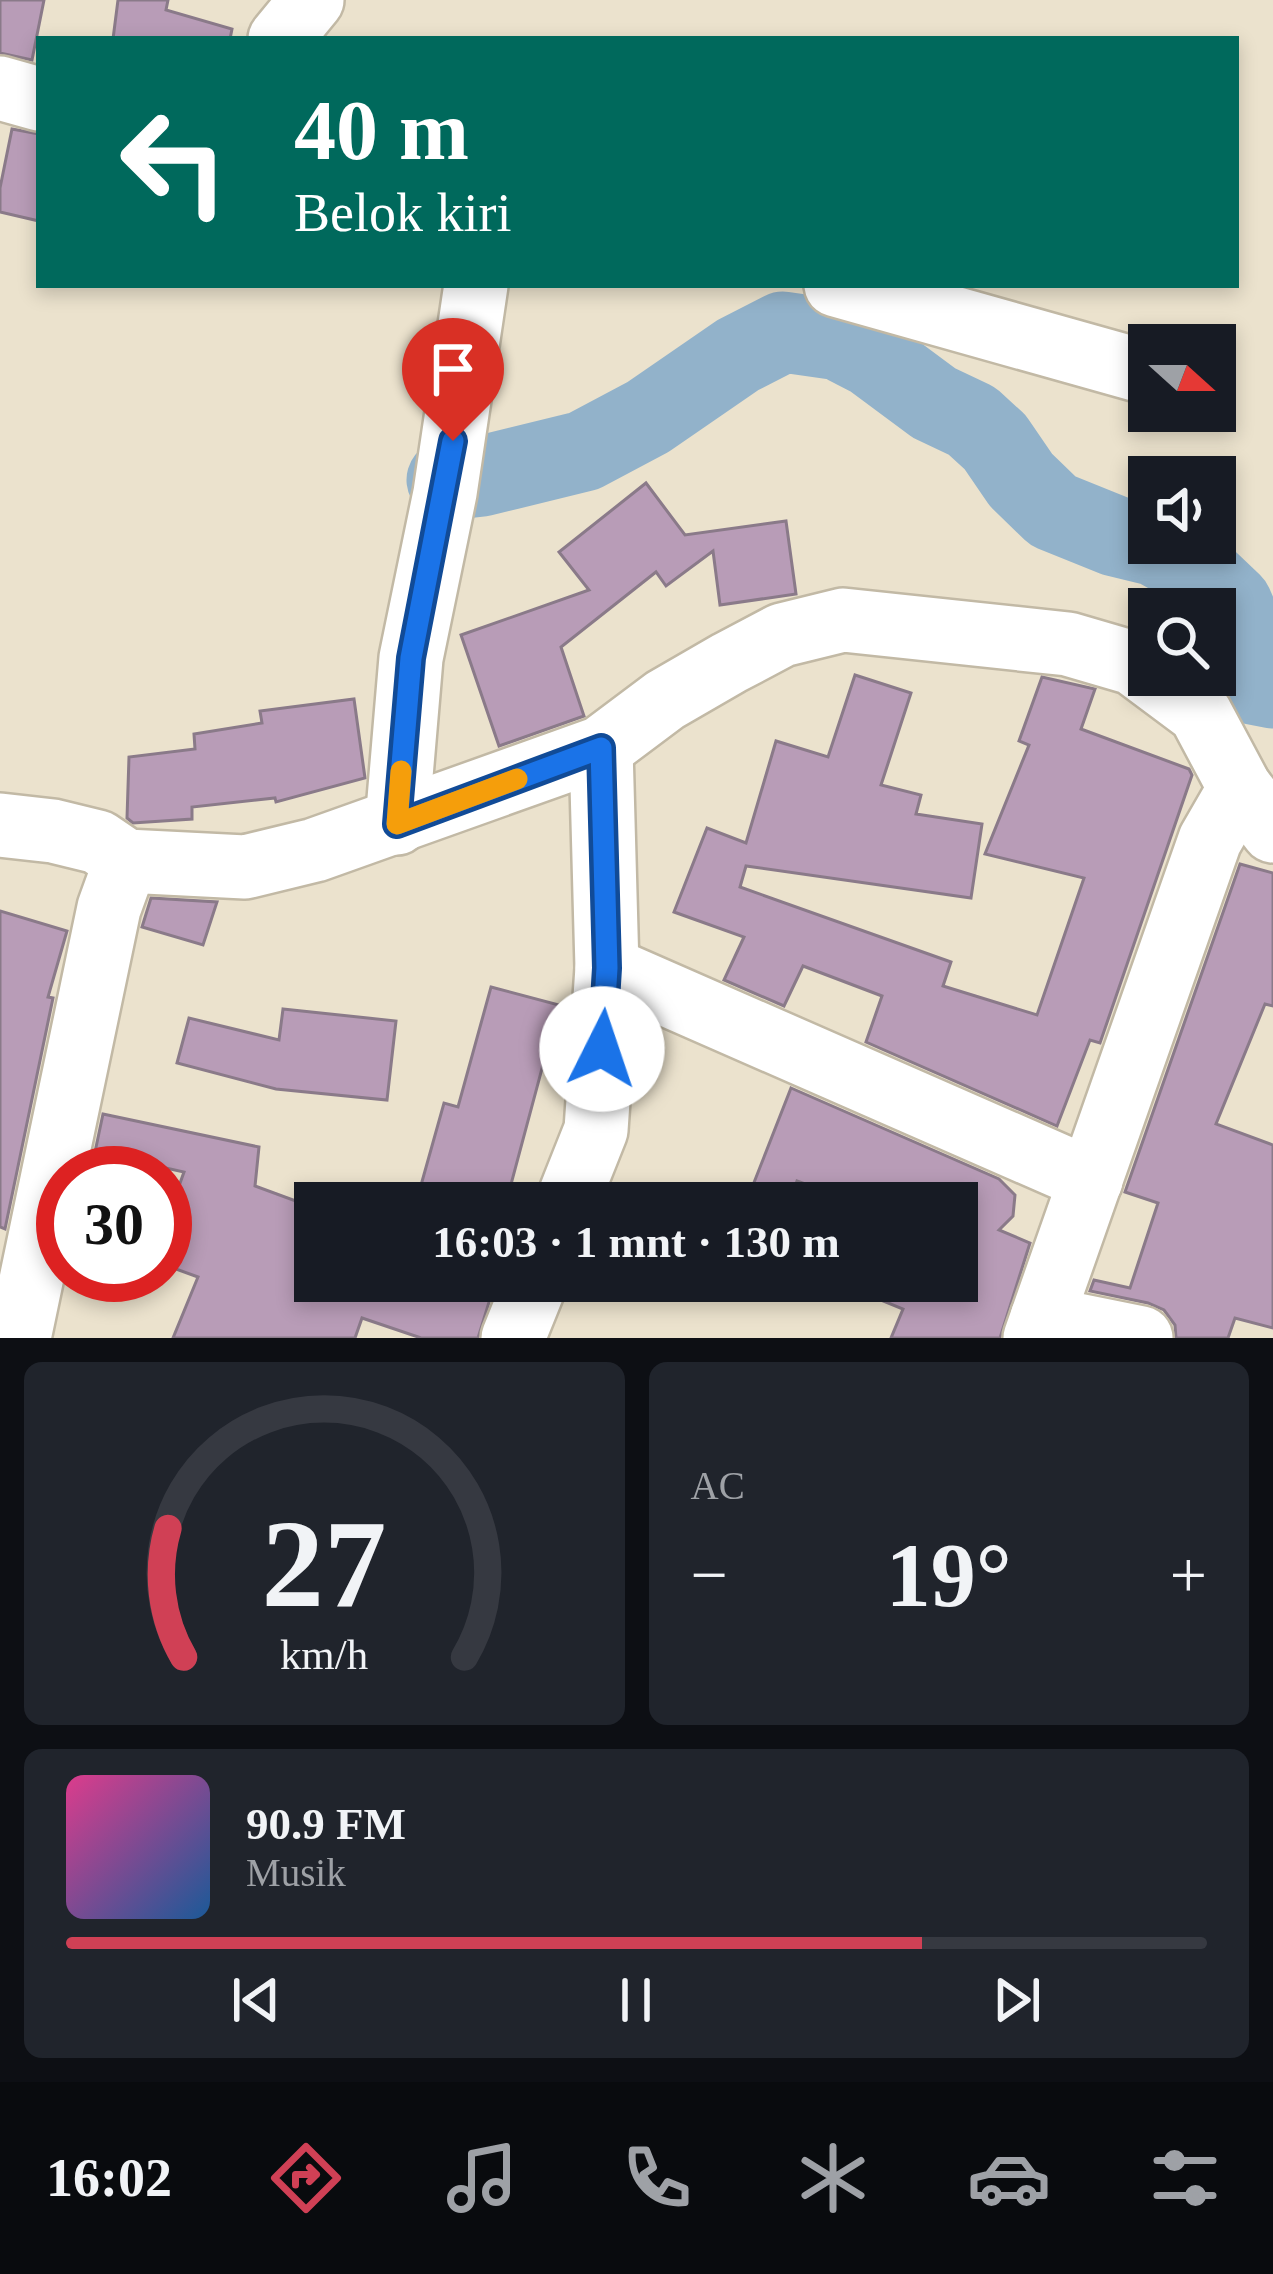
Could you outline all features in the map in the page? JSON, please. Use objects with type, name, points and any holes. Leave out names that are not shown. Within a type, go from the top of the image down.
[{"type":"street","points":[[282,36],[312,0]]},
{"type":"street","points":[[0,88],[36,98]]},
{"type":"street","points":[[397,824],[411,658],[445,493],[476,288]]},
{"type":"street","points":[[847,288],[1128,367]]},
{"type":"street","points":[[0,825],[98,842],[126,862],[245,867],[397,824],[601,748],[665,700],[729,663],[782,635],[843,620],[1068,644],[1132,663],[1200,713],[1256,810],[1210,840],[1038,1328],[1141,1338]]},
{"type":"street","points":[[575,1182],[596,1130],[607,968],[601,748]]},
{"type":"street","points":[[17,1334],[109,908],[126,862]]},
{"type":"street","points":[[607,968],[1091,1180]]},
{"type":"street","points":[[513,1338],[528,1302]]},
{"type":"building","points":[[0,0],[44,0],[32,60],[0,53]]},
{"type":"building","points":[[118,0],[168,0],[166,10],[232,29],[231,36],[113,36]]},
{"type":"building","points":[[12,129],[36,133],[36,220],[0,212]]},
{"type":"building","points":[[646,483],[685,535],[786,521],[796,594],[720,605],[713,551],[666,586],[656,572],[561,647],[584,716],[499,746],[461,635],[589,590],[559,552]]},
{"type":"building","points":[[855,675],[911,693],[881,785],[921,795],[916,814],[982,824],[971,898],[746,866],[740,887],[951,962],[943,986],[1037,1015],[1084,878],[985,854],[1029,745],[1019,741],[1042,677],[1095,689],[1081,729],[1189,769],[1192,775],[1100,1043],[1090,1040],[1057,1126],[866,1042],[882,996],[803,966],[784,1006],[724,980],[744,937],[674,912],[707,828],[746,843],[776,741],[828,757]]},
{"type":"building","points":[[354,699],[365,778],[276,802],[275,798],[192,807],[192,819],[133,823],[127,818],[129,757],[195,749],[194,734],[262,723],[260,711]]},
{"type":"building","points":[[1240,864],[1273,873],[1273,1006],[1265,1004],[1216,1124],[1273,1145],[1273,1328],[1235,1318],[1228,1338],[1176,1338],[1175,1325],[1164,1310],[1090,1291],[1094,1280],[1130,1288],[1158,1203],[1125,1192]]},
{"type":"building","points":[[151,898],[217,902],[203,945],[142,927]]},
{"type":"building","points":[[0,911],[67,931],[48,997],[53,998],[5,1229],[0,1227]]},
{"type":"building","points":[[491,987],[559,1005],[512,1182],[422,1182],[444,1103],[458,1107]]},
{"type":"building","points":[[283,1009],[396,1021],[387,1100],[276,1089],[177,1063],[189,1018],[279,1040]]},
{"type":"building","points":[[791,1088],[999,1179],[1015,1195],[1013,1216],[999,1230],[1030,1243],[1000,1338],[891,1338],[903,1309],[886,1302],[978,1302],[978,1182],[754,1182]]},
{"type":"building","points":[[103,1114],[259,1147],[255,1186],[294,1200],[294,1302],[489,1302],[478,1338],[421,1338],[362,1318],[355,1338],[173,1338],[188,1302],[192,1302],[198,1277],[192,1275],[192,1146],[96,1146]]},
{"type":"waterway","points":[[447,480],[584,451],[648,417],[738,355],[783,332],[839,340],[872,357],[934,403],[972,421],[1053,511],[1115,536],[1156,546],[1192,566],[1232,604],[1241,625],[1244,655],[1237,681],[1273,688]]},
{"type":"slow traffic","points":[[401,771],[397,824],[517,779]]},
{"type":"route","points":[[453,441],[411,658],[397,824],[601,748],[607,968],[602,1049]]}]
